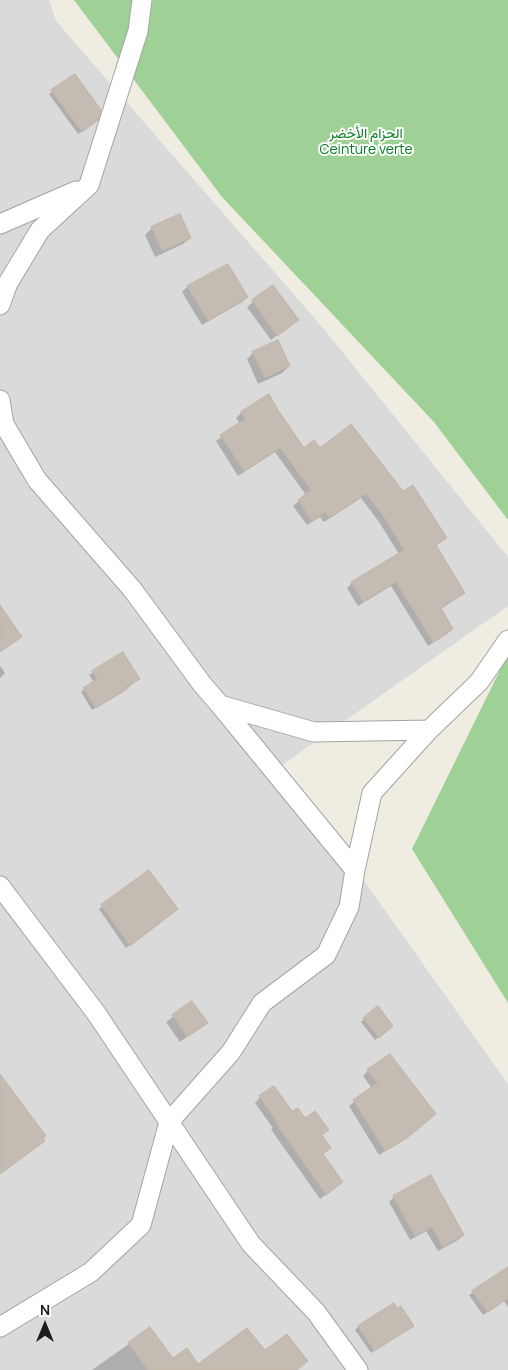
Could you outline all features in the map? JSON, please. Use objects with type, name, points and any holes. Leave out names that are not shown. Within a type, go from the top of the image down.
[{"type":"street","points":[[0,306],[8,283],[40,230],[88,185],[138,31],[142,0]]},
{"type":"street","points":[[0,224],[88,185]]},
{"type":"street","points":[[0,400],[4,424],[37,480],[132,589],[202,684],[355,870]]},
{"type":"street","points":[[0,1327],[91,1272],[141,1225],[169,1122],[231,1052],[262,1003],[326,955],[349,906],[372,793],[429,730],[479,682],[508,640]]},
{"type":"street","points":[[220,705],[314,732],[429,730]]},
{"type":"street","points":[[0,886],[96,1013],[250,1244],[316,1312],[358,1370]]},
{"type":"shaded area","points":[[0,0],[49,0],[56,21],[323,328],[508,557],[508,606],[282,765],[508,1084],[508,1370],[0,1370]]},
{"type":"green space","name":"الحزام الأخضر Ceinture verte","points":[[74,0],[508,0],[508,520],[434,422],[222,197]]},
{"type":"green space","points":[[508,654],[508,1003],[412,849]]},
{"type":"building","points":[[75,74],[101,110],[98,120],[82,132],[51,90]]},
{"type":"building","points":[[180,214],[191,238],[162,251],[151,227]]},
{"type":"building","points":[[228,264],[248,297],[208,321],[187,286]]},
{"type":"building","points":[[273,285],[299,320],[277,336],[252,300]]},
{"type":"building","points":[[278,340],[290,366],[265,378],[252,352]]},
{"type":"building","points":[[269,394],[304,448],[314,440],[320,448],[351,424],[403,491],[413,485],[447,538],[436,545],[465,593],[441,608],[453,629],[433,642],[396,582],[363,602],[351,582],[404,550],[384,517],[366,494],[329,518],[325,512],[312,521],[298,500],[311,490],[280,448],[244,471],[220,435],[245,419],[241,412]]},
{"type":"building","points":[[0,605],[22,637],[0,652]]},
{"type":"building","points":[[123,652],[140,679],[96,708],[83,688],[97,679],[92,671]]},
{"type":"building","points":[[149,870],[178,909],[130,946],[101,905]]},
{"type":"building","points":[[192,1001],[208,1023],[187,1037],[172,1015]]},
{"type":"building","points":[[378,1006],[393,1026],[379,1038],[363,1018]]},
{"type":"building","points":[[390,1054],[436,1114],[407,1138],[385,1151],[353,1100],[377,1083],[367,1070]]},
{"type":"building","points":[[0,1074],[46,1136],[43,1138],[45,1141],[0,1174]]},
{"type":"building","points":[[274,1086],[292,1111],[298,1108],[305,1118],[315,1111],[329,1130],[322,1135],[331,1148],[323,1154],[343,1182],[326,1195],[259,1096]]},
{"type":"building","points":[[431,1175],[464,1235],[443,1247],[432,1227],[415,1236],[393,1196]]},
{"type":"building","points":[[508,1267],[508,1298],[488,1312],[472,1291]]},
{"type":"building","points":[[394,1303],[397,1308],[401,1306],[414,1326],[374,1351],[358,1326]]},
{"type":"building","points":[[150,1327],[173,1358],[187,1348],[198,1364],[247,1328],[265,1350],[287,1334],[308,1361],[297,1370],[148,1370],[128,1343]]}]
